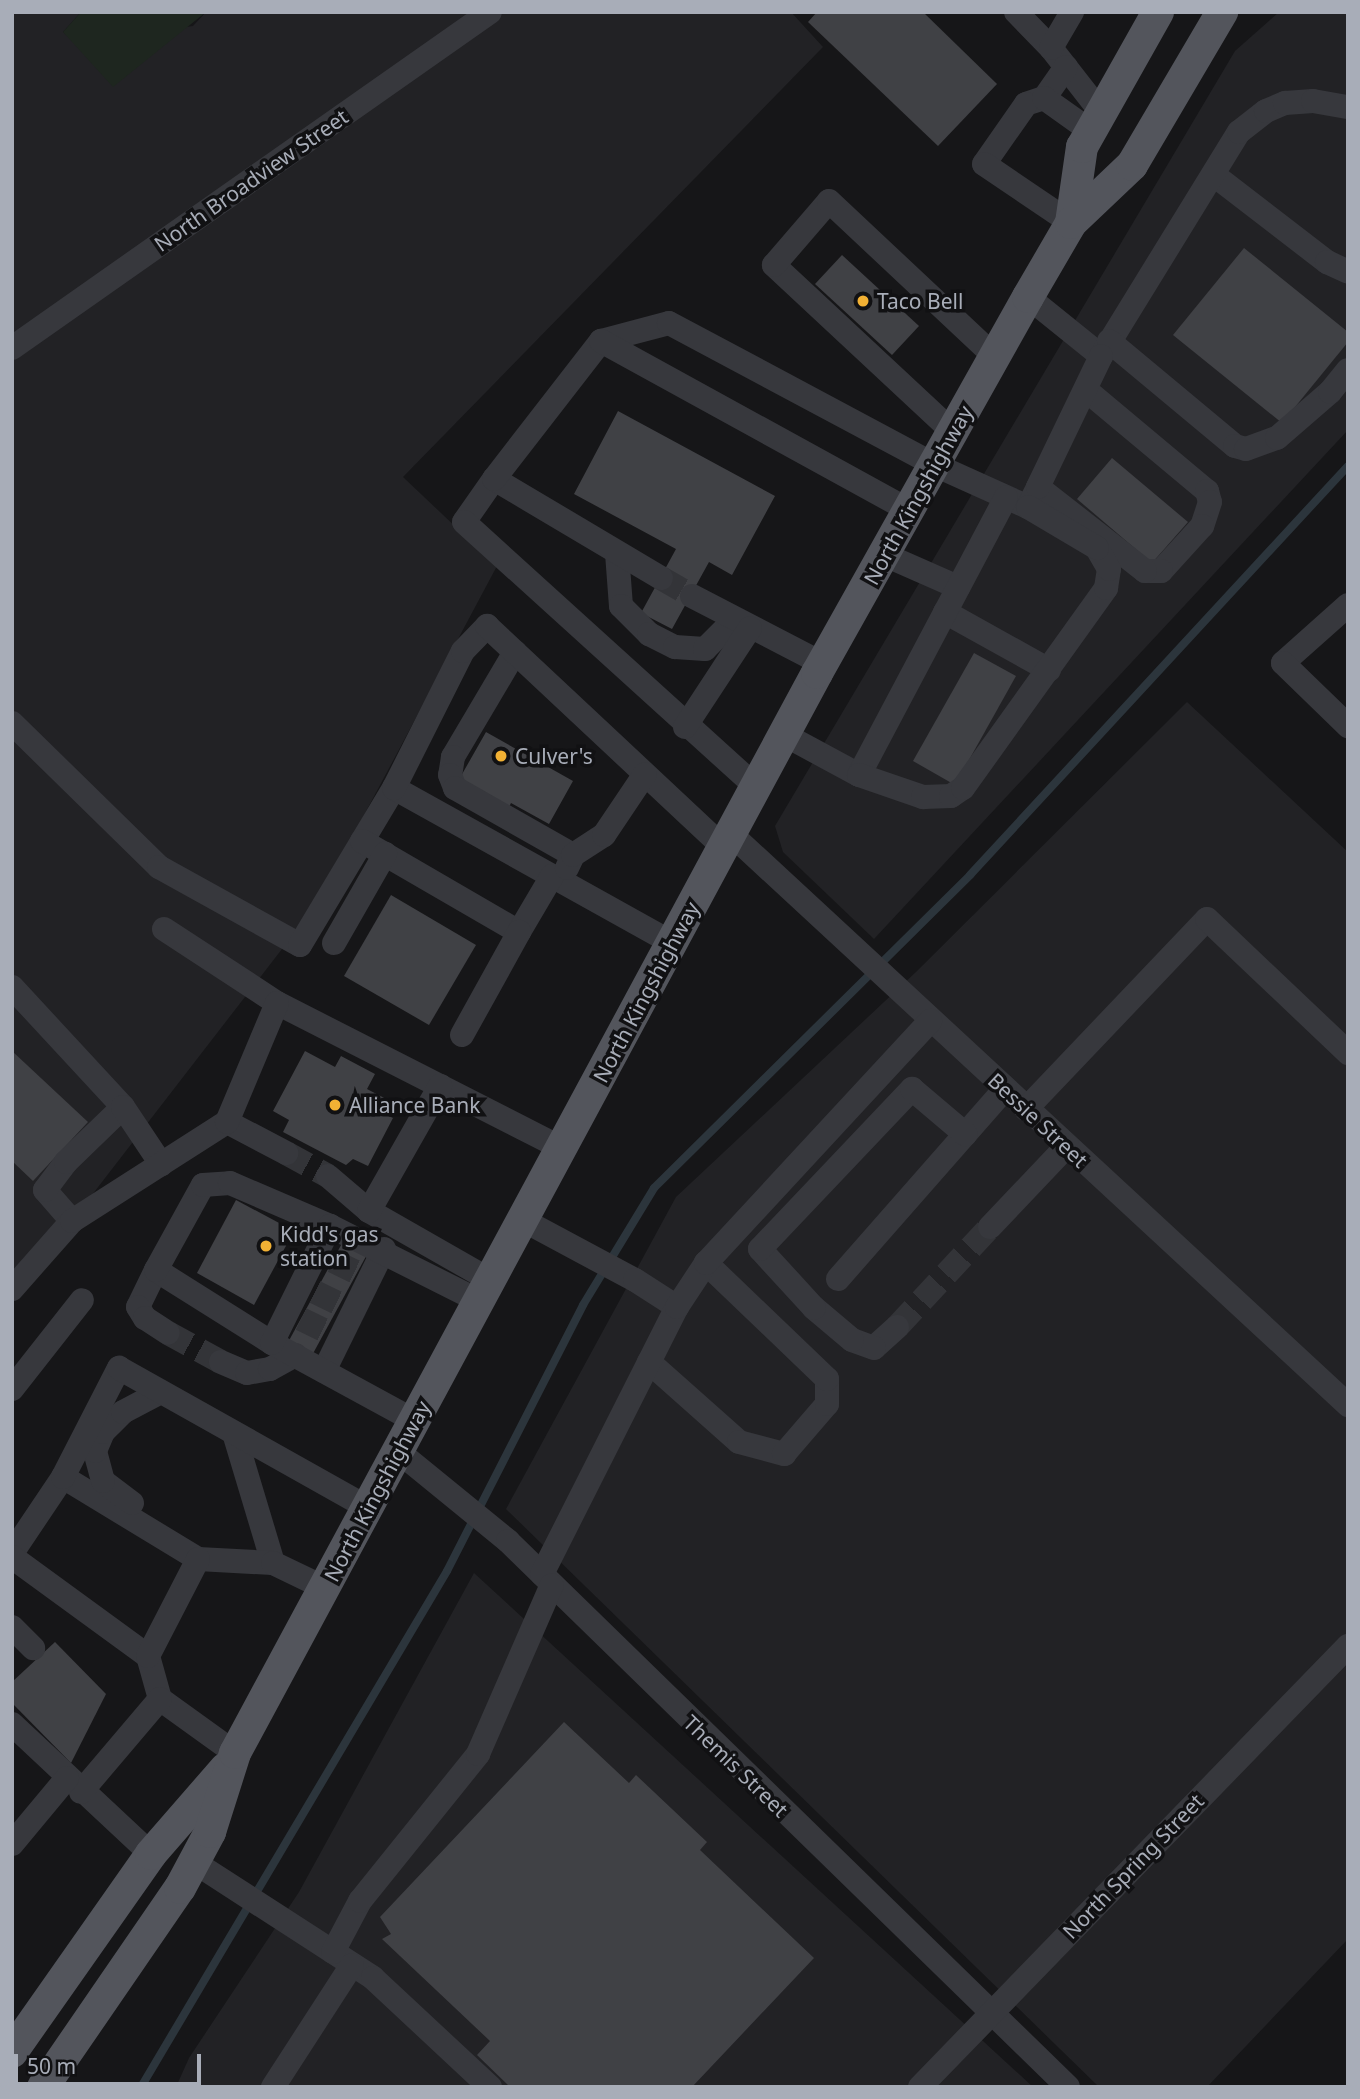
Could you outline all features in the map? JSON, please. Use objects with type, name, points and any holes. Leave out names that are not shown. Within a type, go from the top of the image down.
[{"type":"main road","name":"North Kingshighway","points":[[1071,223],[1082,148],[1158,12]]},
{"type":"main road","name":"North Kingshighway","points":[[12,2052],[151,1854],[231,1759],[727,840],[1028,297],[1071,223],[1132,165],[1223,14]]},
{"type":"main road","name":"North Kingshighway","points":[[43,2087],[108,1997],[194,1862],[210,1832],[231,1759]]},
{"type":"street","name":"North Broadview Street","points":[[12,348],[491,12]]},
{"type":"street","points":[[1016,12],[1059,58],[1095,121]]},
{"type":"street","points":[[1044,98],[1072,12]]},
{"type":"street","points":[[1071,223],[985,164],[1026,104],[1044,98],[1095,121]]},
{"type":"street","points":[[859,775],[958,587],[1024,497],[1086,390],[1105,349],[1239,132],[1266,111],[1284,103],[1313,100],[1348,107]]},
{"type":"street","points":[[1214,175],[1327,262],[1348,272]]},
{"type":"street","points":[[953,432],[774,265],[828,201],[995,357]]},
{"type":"street","points":[[1028,297],[1105,349],[1235,446],[1246,449],[1277,438],[1330,392],[1348,370]]},
{"type":"street","points":[[756,787],[685,727],[464,522],[601,341],[668,323],[935,465],[1024,497],[1145,570],[1168,567],[1202,526],[1210,502],[1207,491],[1086,390]]},
{"type":"street","points":[[601,341],[910,511]]},
{"type":"street","points":[[494,479],[661,578]]},
{"type":"street","points":[[785,735],[859,775],[923,797],[951,796],[976,773],[1106,588],[1109,569],[1097,548],[1024,497]]},
{"type":"street","points":[[617,553],[621,606],[649,634],[675,647],[705,649],[742,624]]},
{"type":"street","points":[[885,555],[958,587]]},
{"type":"street","points":[[692,596],[823,664]]},
{"type":"street","points":[[1348,605],[1283,663],[1348,726]]},
{"type":"street","points":[[945,612],[1049,670]]},
{"type":"street","points":[[685,727],[742,624]]},
{"type":"street","name":"Bessie Street","points":[[394,788],[463,652],[487,626],[645,774],[848,942],[923,1015],[1348,1405]]},
{"type":"street","points":[[515,652],[453,757],[450,775],[455,788],[573,855]]},
{"type":"street","points":[[12,723],[159,867],[300,945],[394,788],[672,943]]},
{"type":"street","points":[[462,1035],[519,932],[556,878],[573,855],[604,835],[645,774]]},
{"type":"street","points":[[362,841],[519,932]]},
{"type":"street","points":[[334,943],[384,854]]},
{"type":"street","points":[[1026,1109],[1207,919],[1348,1053]]},
{"type":"street","points":[[164,929],[277,1003],[561,1149]]},
{"type":"street","points":[[12,987],[168,1160],[204,1185],[230,1183],[384,1250],[485,1290]]},
{"type":"street","points":[[12,1289],[72,1221],[227,1122],[277,1003]]},
{"type":"street","points":[[273,2087],[333,1952],[360,1901],[478,1754],[547,1580],[677,1307],[706,1263],[923,1015]]},
{"type":"street","points":[[369,1211],[440,1087]]},
{"type":"street","points":[[897,1327],[874,1349],[852,1340],[814,1308],[760,1250],[912,1089],[965,1134]]},
{"type":"street","points":[[838,1279],[1005,1089]]},
{"type":"street","points":[[72,1221],[45,1190],[66,1162],[123,1107]]},
{"type":"street","points":[[227,1122],[286,1153]]},
{"type":"street","points":[[990,1227],[1067,1146]]},
{"type":"street","points":[[328,1176],[369,1211],[485,1290]]},
{"type":"street","points":[[168,1333],[145,1318],[138,1307],[204,1185]]},
{"type":"street","points":[[523,1220],[635,1280],[677,1307]]},
{"type":"street","points":[[272,1343],[294,1316],[324,1257],[330,1226]]},
{"type":"street","points":[[324,1371],[333,1335],[384,1250]]},
{"type":"street","points":[[649,1362],[739,1442],[784,1454],[827,1404],[827,1378],[706,1263]]},
{"type":"street","points":[[156,1270],[272,1343],[415,1421]]},
{"type":"street","points":[[12,1388],[82,1300]]},
{"type":"street","points":[[221,1362],[247,1373],[270,1369],[295,1356]]},
{"type":"street","points":[[231,1759],[160,1699],[148,1656],[12,1555],[63,1477],[120,1368],[368,1508]]},
{"type":"street","points":[[148,1656],[213,1551],[133,1504],[103,1482],[97,1470],[95,1451],[103,1432],[123,1412],[161,1392]]},
{"type":"street","points":[[234,1433],[273,1563]]},
{"type":"street","name":"Themis Street","points":[[399,1452],[508,1541],[1068,2087]]},
{"type":"street","points":[[63,1477],[208,1559],[273,1563],[325,1588]]},
{"type":"street","points":[[12,1627],[33,1648]]},
{"type":"street","name":"North Spring Street","points":[[920,2087],[1348,1646]]},
{"type":"street","points":[[12,1844],[160,1699]]},
{"type":"street","points":[[12,1724],[74,1785],[151,1854]]},
{"type":"street","points":[[194,1862],[373,1978],[490,2087]]},
{"type":"shaded area","points":[[12,12],[81,12],[63,32],[75,42],[193,26],[206,12],[791,12],[823,47],[403,477],[497,566],[316,905],[85,1204],[12,1285]]},
{"type":"shaded area","points":[[81,12],[206,12],[113,87],[63,32]]},
{"type":"shaded area","points":[[1279,12],[1348,13],[1348,430],[874,939],[783,852],[775,826],[1235,51]]},
{"type":"shaded area","points":[[1187,702],[1348,852],[1348,1939],[1207,2087],[1099,2087],[506,1509],[676,1197],[916,972]]},
{"type":"shaded area","points":[[474,1573],[1033,2087],[176,2087],[189,2058],[299,1892]]},
{"type":"building","points":[[817,12],[923,12],[997,84],[938,146],[808,22]]},
{"type":"building","points":[[1244,248],[1348,332],[1348,342],[1282,423],[1173,335]]},
{"type":"building","name":"Taco Bell","points":[[842,255],[919,326],[892,355],[815,284]]},
{"type":"building","points":[[618,411],[775,496],[732,575],[709,562],[672,629],[641,613],[676,549],[574,494]]},
{"type":"building","points":[[1112,458],[1188,522],[1152,563],[1077,499]]},
{"type":"building","points":[[974,653],[1016,676],[955,785],[913,761]]},
{"type":"building","name":"Culver's","points":[[486,732],[573,781],[549,824],[511,803],[507,811],[457,783]]},
{"type":"building","points":[[391,895],[476,945],[429,1025],[344,976]]},
{"type":"building","points":[[12,1051],[88,1122],[33,1181],[12,1161]]},
{"type":"building","points":[[305,1051],[335,1067],[341,1056],[375,1074],[367,1089],[392,1102],[385,1114],[393,1118],[368,1166],[353,1159],[346,1165],[283,1132],[289,1120],[273,1111]]},
{"type":"building","points":[[236,1200],[294,1231],[254,1305],[197,1273]]},
{"type":"building","points":[[346,1236],[370,1249],[310,1359],[286,1346]]},
{"type":"building","points":[[55,1642],[106,1694],[71,1763],[12,1703],[12,1682]]},
{"type":"building","points":[[564,1722],[629,1783],[636,1775],[707,1842],[700,1850],[814,1958],[692,2087],[510,2087],[477,2055],[490,2041],[382,1939],[391,1934],[380,1917]]},
{"type":"waterway","points":[[141,2087],[447,1571],[583,1305],[654,1188],[970,875],[1348,466]]},
{"type":"tunnel","points":[[661,578],[692,596]]},
{"type":"tunnel","points":[[286,1153],[328,1176]]},
{"type":"tunnel","points":[[897,1327],[990,1227]]},
{"type":"tunnel","points":[[333,1261],[370,1279]]},
{"type":"tunnel","points":[[315,1292],[340,1304]]},
{"type":"tunnel","points":[[301,1319],[326,1331]]},
{"type":"tunnel","points":[[168,1333],[221,1362]]},
{"type":"place","name":"Taco Bell","points":[[863,301]]},
{"type":"place","name":"Culver's","points":[[501,756]]},
{"type":"place","name":"Alliance Bank","points":[[335,1105]]},
{"type":"place","name":"Kidd's gas station","points":[[266,1246]]}]
